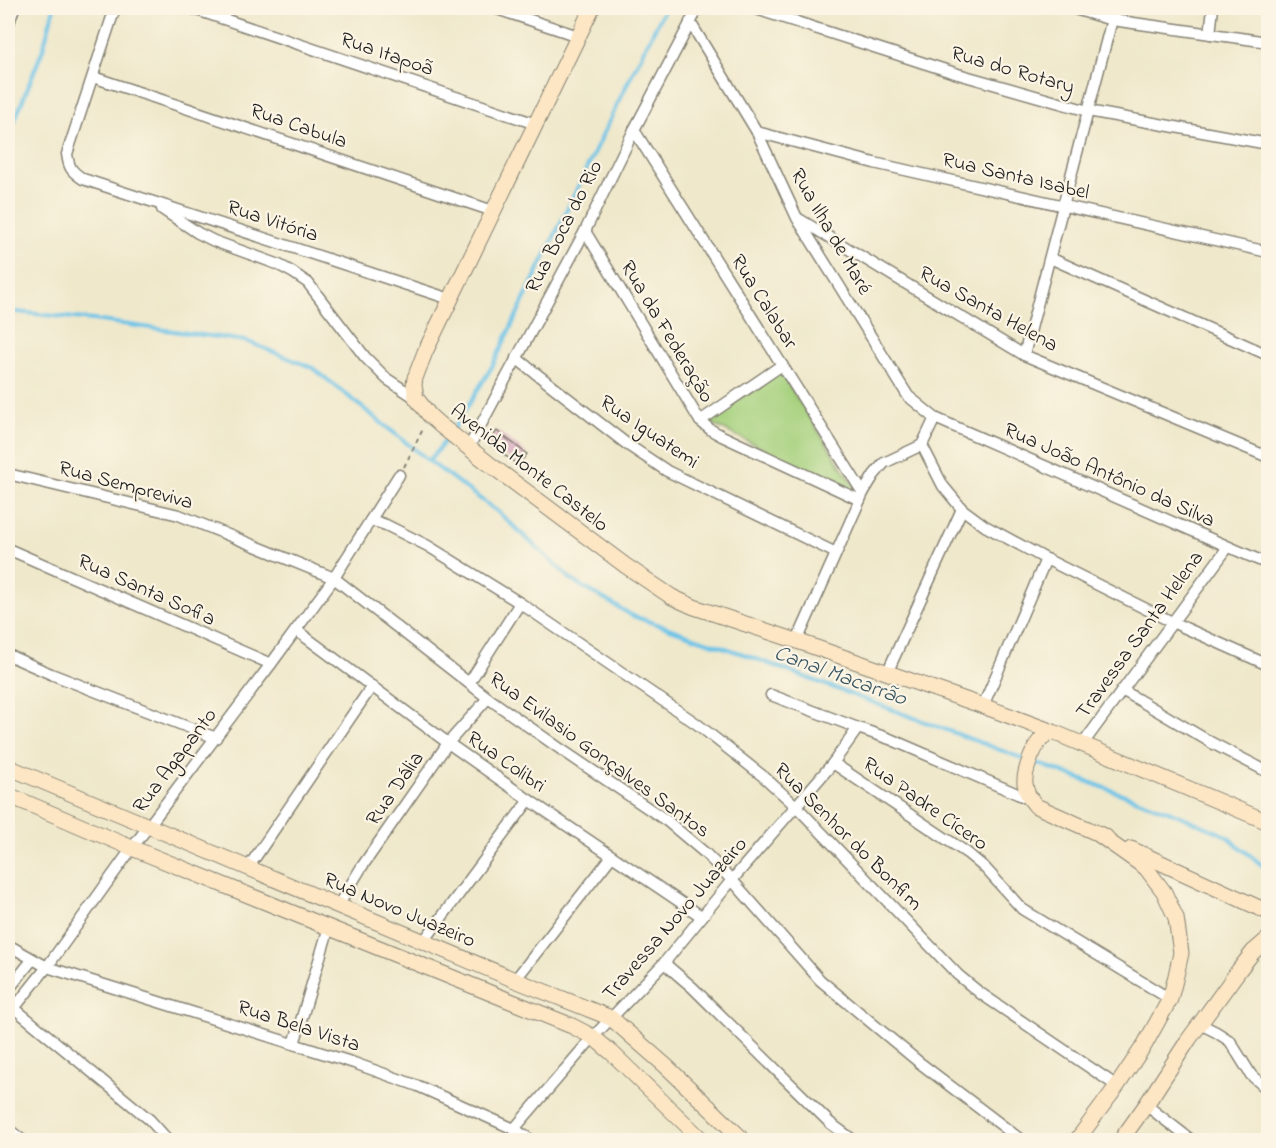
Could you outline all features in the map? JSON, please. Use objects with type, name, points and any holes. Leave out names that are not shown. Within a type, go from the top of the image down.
[{"type":"street","points":[[8,26],[14,8]]},
{"type":"street","points":[[93,77],[115,8]]},
{"type":"street","name":"Rua Itapoã","points":[[190,8],[536,124]]},
{"type":"street","points":[[494,8],[578,36]]},
{"type":"street","points":[[416,398],[415,378],[425,352],[592,8]]},
{"type":"street","name":"Rua Boca do Rio","points":[[463,443],[516,358],[585,231],[634,130],[698,8]]},
{"type":"street","name":"Rua do Rotary","points":[[753,8],[958,74],[1088,111],[1269,144]]},
{"type":"street","points":[[1071,8],[1112,20],[1269,42]]},
{"type":"street","points":[[1024,355],[1115,8]]},
{"type":"street","points":[[1210,34],[1213,8]]},
{"type":"street","name":"Rua Ilha de Maré","points":[[690,22],[757,132],[797,218],[908,396],[935,418]]},
{"type":"street","name":"Rua Vitória","points":[[93,77],[67,154],[69,167],[74,173],[83,178],[450,299]]},
{"type":"street","name":"Rua Cabula","points":[[93,77],[493,211]]},
{"type":"street","name":"Rua Calabar","points":[[634,130],[862,496]]},
{"type":"street","name":"Rua Santa Isabel","points":[[757,132],[874,163],[1269,252]]},
{"type":"street","points":[[152,201],[198,233],[292,272],[308,284],[365,357],[387,379],[416,398]]},
{"type":"street","name":"Rua Santa Helena","points":[[797,218],[1024,355],[1269,458]]},
{"type":"street","name":"Rua da Federação","points":[[585,231],[700,421],[722,436],[862,496]]},
{"type":"street","points":[[1050,258],[1269,355]]},
{"type":"street","name":"Rua Iguatemi","points":[[516,358],[628,445],[667,471],[836,553]]},
{"type":"street","points":[[700,421],[782,365]]},
{"type":"street","name":"Avenida Monte Castelo","points":[[416,398],[443,428],[626,566],[672,597],[694,607],[1053,732],[1269,822]]},
{"type":"street","points":[[797,641],[862,496],[874,475],[884,464],[922,445],[935,418]]},
{"type":"street","name":"Rua João Antônio da Silva","points":[[935,418],[1269,564]]},
{"type":"street","points":[[922,445],[944,486],[962,509],[985,526],[1172,622],[1269,665]]},
{"type":"street","name":"Rua Sempreviva","points":[[8,474],[179,515],[334,578]]},
{"type":"street","name":"Rua Agapanto","points":[[10,1012],[47,967],[132,848],[334,578],[399,475]]},
{"type":"street","points":[[887,673],[962,509]]},
{"type":"street","name":"Rua Senhor do Bonfim","points":[[370,522],[381,522],[428,546],[520,603],[697,724],[765,777],[797,807],[958,975],[980,993],[1117,1086]]},
{"type":"street","name":"Travessa Santa Helena","points":[[1082,745],[1228,547]]},
{"type":"street","name":"Rua Santa Sofia","points":[[8,549],[271,664]]},
{"type":"street","points":[[983,706],[1046,559]]},
{"type":"street","name":"Rua Evilasio Gonçalves Santos","points":[[334,578],[488,698],[667,821],[732,880],[820,980],[920,1063],[1021,1140]]},
{"type":"street","points":[[469,683],[520,603]]},
{"type":"street","name":"Rua Colibri","points":[[296,630],[448,743],[701,916]]},
{"type":"street","points":[[8,655],[216,738]]},
{"type":"street","points":[[248,868],[372,686]]},
{"type":"street","points":[[1122,690],[1212,743],[1269,772]]},
{"type":"street","name":"Rua Padre Cícero","points":[[771,695],[890,739],[1029,799]]},
{"type":"street","name":"Rua Dália","points":[[339,906],[361,868],[448,743],[488,698]]},
{"type":"street","points":[[1023,721],[1035,734],[1035,748]]},
{"type":"street","name":"Travessa Novo Juazeiro","points":[[514,1129],[593,1037],[664,963],[701,916],[834,763],[858,728]]},
{"type":"street","points":[[1053,732],[1044,736],[1039,742],[1024,773],[1029,799],[1036,806],[1269,912]]},
{"type":"street","name":"Rua Padre Cícero","points":[[834,763],[967,852],[985,868],[1022,909],[1170,999]]},
{"type":"street","name":"Rua Novo Juazeiro","points":[[8,767],[514,980],[612,1018],[743,1140]]},
{"type":"street","name":"Rua Novo Juazeiro","points":[[8,795],[132,848],[572,1026],[593,1037],[612,1053],[702,1140]]},
{"type":"street","points":[[424,941],[529,800]]},
{"type":"street","points":[[1077,1140],[1145,1044],[1170,999],[1181,952],[1176,918],[1164,892],[1146,868],[1098,834]]},
{"type":"street","points":[[514,980],[612,856]]},
{"type":"street","points":[[294,1044],[329,927]]},
{"type":"street","points":[[1121,1140],[1239,970],[1253,952],[1269,939]]},
{"type":"street","name":"Rua Bela Vista","points":[[8,945],[47,967],[354,1063],[418,1086],[514,1129],[531,1140]]},
{"type":"street","points":[[8,990],[32,960]]},
{"type":"street","points":[[664,963],[692,987],[830,1123],[853,1140]]},
{"type":"street","points":[[10,1012],[150,1120],[168,1140]]},
{"type":"street","points":[[1200,1024],[1230,1041],[1251,1075],[1269,1090]]},
{"type":"street","points":[[1146,1106],[1191,1140]]},
{"type":"street","points":[[8,1129],[22,1140]]},
{"type":"path","points":[[406,464],[417,440]]},
{"type":"green space","points":[[780,371],[859,494],[705,421]]},
{"type":"building","points":[[497,431],[527,454],[518,465],[488,443]]},
{"type":"waterway","points":[[8,137],[43,49],[54,8]]},
{"type":"waterway","points":[[453,430],[493,365],[665,8]]},
{"type":"waterway","name":"Canal Macarrão","points":[[8,311],[246,341],[313,368],[429,461],[498,512],[573,581],[633,616],[743,654],[1027,760]]},
{"type":"waterway","points":[[429,461],[449,436]]},
{"type":"waterway","name":"Canal Macarrão","points":[[1034,762],[1171,812],[1225,835],[1268,870]]}]
